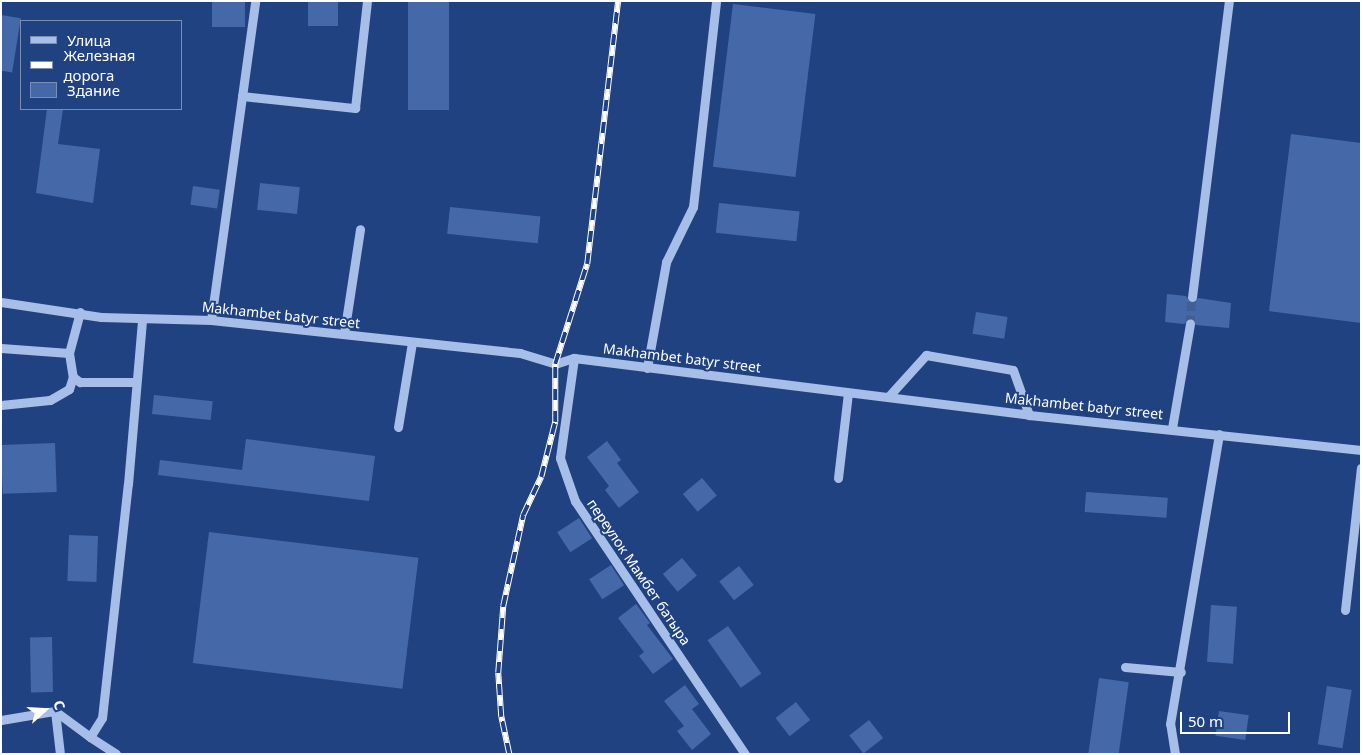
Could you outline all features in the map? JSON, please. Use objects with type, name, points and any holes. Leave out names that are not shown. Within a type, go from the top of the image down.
[{"type":"street","points":[[210,320],[255,1]]},
{"type":"street","points":[[242,96],[355,108],[367,1]]},
{"type":"street","points":[[647,368],[666,262],[693,207],[716,1]]},
{"type":"street","points":[[1192,297],[1229,1]]},
{"type":"street","points":[[344,334],[360,229]]},
{"type":"street","name":"Makhambet batyr street","points":[[1,302],[142,320],[210,320],[520,353],[555,364],[574,358],[1030,415],[1172,428],[1361,450]]},
{"type":"street","points":[[1,405],[50,400],[69,389],[73,377],[70,353],[80,312]]},
{"type":"street","points":[[90,737],[102,718],[142,320]]},
{"type":"street","points":[[1172,428],[1190,324]]},
{"type":"street","points":[[398,427],[412,342]]},
{"type":"street","points":[[1,348],[70,353]]},
{"type":"street","points":[[888,398],[926,355],[1013,370],[1030,415]]},
{"type":"street","name":"переулок Мамбет батыра","points":[[574,358],[560,458],[575,501],[745,754]]},
{"type":"street","points":[[73,377],[80,382],[136,382]]},
{"type":"street","points":[[838,478],[848,393]]},
{"type":"street","points":[[1175,754],[1170,724],[1181,672],[1219,434]]},
{"type":"street","points":[[1346,610],[1361,468]]},
{"type":"street","points":[[1124,667],[1181,672]]},
{"type":"street","points":[[55,711],[60,754]]},
{"type":"street","points":[[1,720],[55,711],[116,754]]},
{"type":"building","points":[[212,1],[245,1],[245,27],[212,27]]},
{"type":"building","points":[[308,1],[338,1],[338,26],[308,26]]},
{"type":"building","points":[[408,1],[449,1],[449,110],[408,110]]},
{"type":"building","points":[[733,4],[815,14],[795,177],[713,167]]},
{"type":"building","points":[[1,15],[21,18],[12,72],[1,71]]},
{"type":"building","points":[[47,110],[63,110],[58,144],[100,149],[93,203],[36,193]]},
{"type":"building","points":[[1291,134],[1361,143],[1361,323],[1269,311]]},
{"type":"building","points":[[260,183],[300,187],[297,214],[257,210]]},
{"type":"building","points":[[193,186],[220,190],[217,209],[190,205]]},
{"type":"building","points":[[719,203],[800,211],[796,241],[716,233]]},
{"type":"building","points":[[450,207],[541,217],[538,243],[447,234]]},
{"type":"building","points":[[1167,294],[1186,296],[1191,303],[1198,298],[1231,303],[1229,328],[1196,325],[1191,318],[1184,324],[1165,322]]},
{"type":"building","points":[[976,312],[1008,317],[1004,339],[973,334]]},
{"type":"building","points":[[154,395],[213,401],[211,420],[152,414]]},
{"type":"building","points":[[246,439],[375,456],[369,501],[158,475],[160,460],[242,470]]},
{"type":"building","points":[[607,441],[621,460],[617,463],[639,492],[619,508],[605,490],[609,486],[587,457]]},
{"type":"building","points":[[55,443],[57,492],[3,494],[1,445]]},
{"type":"building","points":[[702,478],[717,496],[698,512],[683,494]]},
{"type":"building","points":[[1086,492],[1168,498],[1166,518],[1085,512]]},
{"type":"building","points":[[579,518],[592,538],[570,552],[557,532]]},
{"type":"building","points":[[209,532],[418,558],[402,689],[193,663]]},
{"type":"building","points":[[69,535],[98,536],[96,582],[67,581]]},
{"type":"building","points":[[682,558],[697,576],[678,592],[663,574]]},
{"type":"building","points":[[611,565],[624,585],[602,599],[589,579]]},
{"type":"building","points":[[739,566],[754,585],[734,600],[719,581]]},
{"type":"building","points":[[636,604],[650,623],[647,625],[673,659],[653,674],[639,656],[644,652],[618,618]]},
{"type":"building","points":[[1211,605],[1237,607],[1233,664],[1207,662]]},
{"type":"building","points":[[728,626],[761,674],[741,688],[708,640]]},
{"type":"building","points":[[30,637],[52,637],[53,692],[31,692]]},
{"type":"building","points":[[1099,678],[1129,682],[1119,754],[1088,754]]},
{"type":"building","points":[[685,685],[699,704],[692,709],[711,734],[692,750],[677,731],[684,726],[664,701]]},
{"type":"building","points":[[1327,686],[1352,690],[1342,748],[1318,744]]},
{"type":"building","points":[[796,702],[810,720],[790,736],[776,718]]},
{"type":"building","points":[[1219,711],[1249,715],[1245,740],[1216,736]]},
{"type":"building","points":[[869,720],[883,738],[863,754],[849,735]]},
{"type":"tunnel","points":[[1190,324],[1192,297]]},
{"type":"railway","points":[[509,754],[501,717],[498,673],[503,606],[523,515],[541,477],[555,422],[555,364],[587,264],[618,1]]}]
